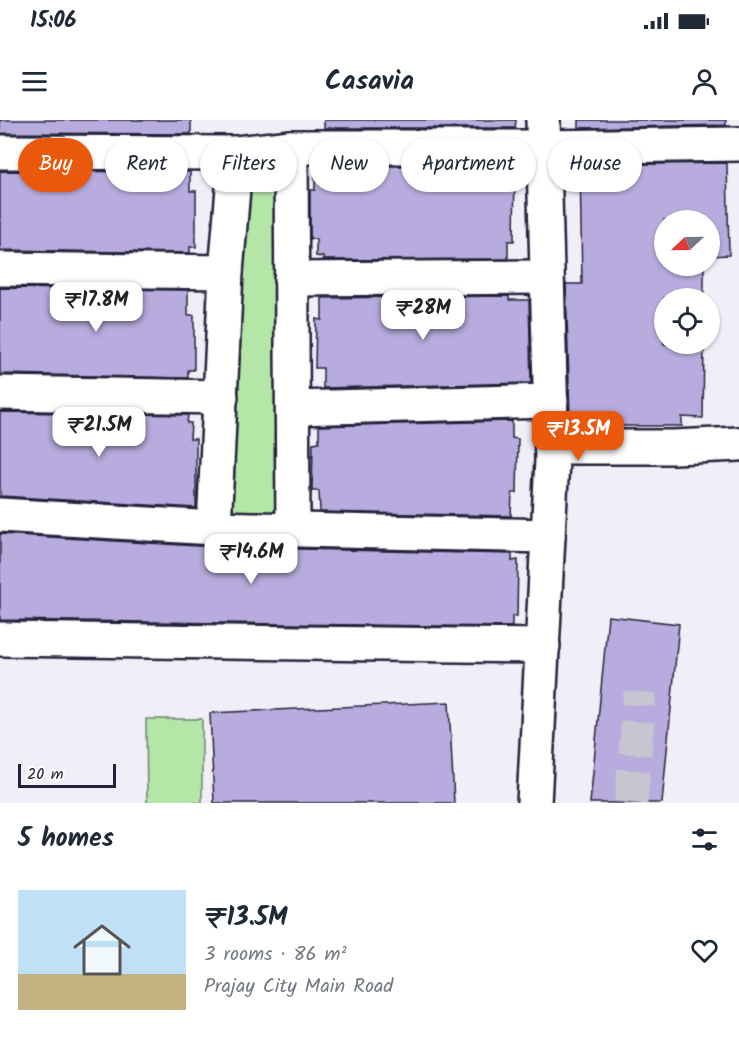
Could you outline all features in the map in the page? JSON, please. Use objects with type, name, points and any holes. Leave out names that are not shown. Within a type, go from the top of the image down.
[{"type":"street","points":[[534,803],[552,447],[543,134]]},
{"type":"street","points":[[297,147],[543,134],[739,144]]},
{"type":"street","points":[[0,152],[200,153]]},
{"type":"street","points":[[214,528],[226,272],[233,192]]},
{"type":"street","points":[[291,192],[293,530]]},
{"type":"street","points":[[0,269],[226,272]]},
{"type":"street","points":[[291,279],[547,277]]},
{"type":"street","points":[[0,393],[221,397]]},
{"type":"street","points":[[293,408],[551,401]]},
{"type":"street","points":[[552,447],[674,447],[739,444]]},
{"type":"street","points":[[0,515],[214,528],[548,536]]},
{"type":"street","points":[[0,639],[543,646]]},
{"type":"green space","points":[[234,192],[291,192],[293,530],[214,528]]},
{"type":"green space","points":[[146,719],[202,719],[202,803],[147,803]]},
{"type":"building","points":[[0,120],[191,120],[191,134],[0,133]]},
{"type":"building","points":[[324,120],[516,120],[515,128],[324,128]]},
{"type":"building","points":[[579,120],[726,120],[726,125],[579,128]]},
{"type":"building","points":[[727,163],[729,255],[720,255],[720,210],[654,210],[654,276],[704,276],[704,288],[654,288],[654,354],[704,354],[703,418],[682,417],[682,426],[586,426],[585,417],[570,417],[566,284],[582,284],[580,192],[642,192],[642,164]]},
{"type":"building","points":[[389,166],[401,166],[401,192],[515,192],[514,241],[508,241],[508,259],[323,260],[323,257],[316,256],[316,239],[310,239],[310,192],[389,192]]},
{"type":"building","points":[[0,171],[18,171],[18,192],[93,192],[93,171],[105,172],[105,192],[188,192],[188,172],[190,172],[190,191],[196,191],[196,247],[190,247],[190,253],[0,250]]},
{"type":"building","points":[[0,288],[188,290],[188,315],[194,315],[194,370],[188,370],[188,378],[0,374]]},
{"type":"building","points":[[509,296],[509,300],[529,300],[531,383],[323,388],[323,368],[315,368],[316,319],[322,320],[322,298]]},
{"type":"building","points":[[0,412],[188,415],[187,423],[191,423],[190,439],[196,439],[196,508],[0,496]]},
{"type":"building","points":[[512,421],[512,438],[518,439],[517,493],[512,493],[511,516],[320,512],[319,491],[312,491],[313,443],[319,442],[319,426]]},
{"type":"building","points":[[0,534],[214,547],[512,554],[512,561],[518,560],[517,616],[512,616],[512,627],[0,620]]},
{"type":"building","points":[[608,616],[679,624],[662,803],[590,803]]},
{"type":"building","points":[[449,702],[454,803],[214,803],[210,713]]},
{"type":"tunnel","points":[[631,803],[640,692]]}]
